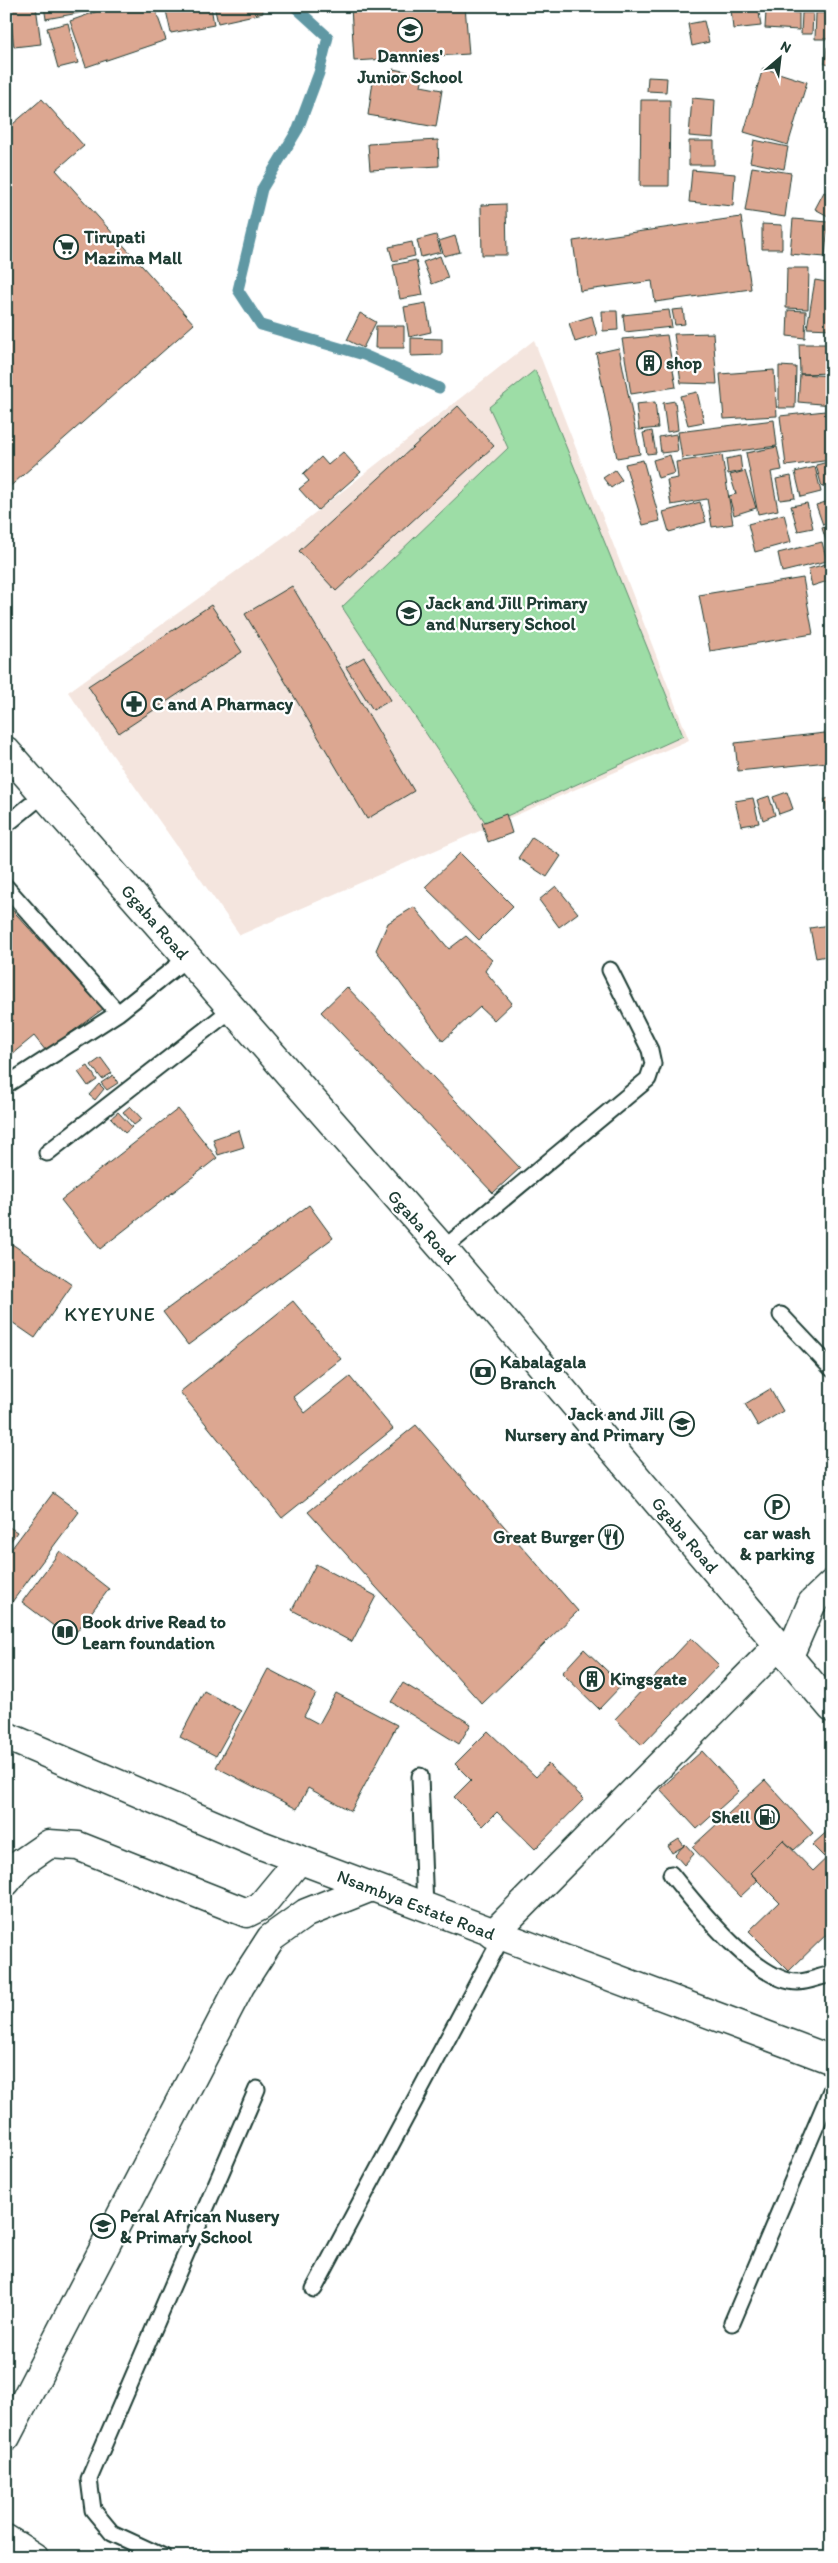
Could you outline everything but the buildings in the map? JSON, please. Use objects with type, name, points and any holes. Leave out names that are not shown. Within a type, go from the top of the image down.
[{"type":"street","name":"Ggaba Road","points":[[6,751],[443,1249],[832,1708]]},
{"type":"street","points":[[498,1936],[783,1651],[812,1603],[832,1584]]},
{"type":"street","name":"Nsambya Estate Road","points":[[6,1736],[369,1888],[832,2060]]},
{"type":"street","points":[[6,1882],[20,1864],[49,1844],[78,1846],[247,1913],[261,1906],[299,1860]]},
{"type":"street","points":[[6,2438],[240,1986],[271,1938],[306,1913],[369,1888]]},
{"type":"street","points":[[6,2539],[34,2557]]},
{"type":"lane","points":[[6,825],[44,794]]},
{"type":"lane","points":[[6,887],[118,1013]]},
{"type":"lane","points":[[6,1085],[118,1013],[187,958]]},
{"type":"lane","points":[[443,1249],[648,1079],[653,1064],[650,1050],[610,970]]},
{"type":"lane","points":[[47,1153],[232,1009]]},
{"type":"lane","points":[[781,1315],[832,1369]]},
{"type":"lane","points":[[420,1776],[425,1909]]},
{"type":"lane","points":[[671,1874],[715,1928],[766,1972],[797,1982],[832,1974]]},
{"type":"lane","points":[[314,2289],[498,1936]]},
{"type":"lane","points":[[732,2323],[832,2088]]},
{"type":"lane","points":[[164,2557],[112,2533],[93,2510],[89,2479],[257,2089]]},
{"type":"shaded area","name":"Jack and Jill Primary and Nursery School","points":[[534,340],[689,740],[240,935],[68,692],[288,534]]},
{"type":"green space","points":[[535,370],[683,736],[487,825],[342,607],[508,448],[489,407]]},
{"type":"waterway","points":[[295,7],[328,37],[319,73],[298,129],[262,189],[238,290],[261,325],[364,355],[439,388]]},
{"type":"place","name":"Dannies' Junior School","points":[[410,30]]},
{"type":"place","name":"Tirupati Mazima Mall","points":[[66,247]]},
{"type":"place","name":"shop","points":[[649,363]]},
{"type":"place","name":"Jack and Jill Primary and Nursery School","points":[[409,613]]},
{"type":"place","name":"C and A Pharmacy","points":[[134,704]]},
{"type":"place","name":"Kabalagala Branch","points":[[483,1372]]},
{"type":"place","name":"Jack and Jill Nursery and Primary","points":[[682,1424]]},
{"type":"place","name":"car wash & parking","points":[[777,1507]]},
{"type":"place","name":"Great Burger","points":[[611,1537]]},
{"type":"place","name":"Book drive Read to Learn foundation","points":[[65,1632]]},
{"type":"place","name":"Kingsgate","points":[[592,1679]]},
{"type":"place","name":"Shell","points":[[767,1817]]},
{"type":"place","name":"Peral African Nusery & Primary School","points":[[103,2226]]},
{"type":"district","name":"KYEYUNE","points":[[110,1314]]}]
